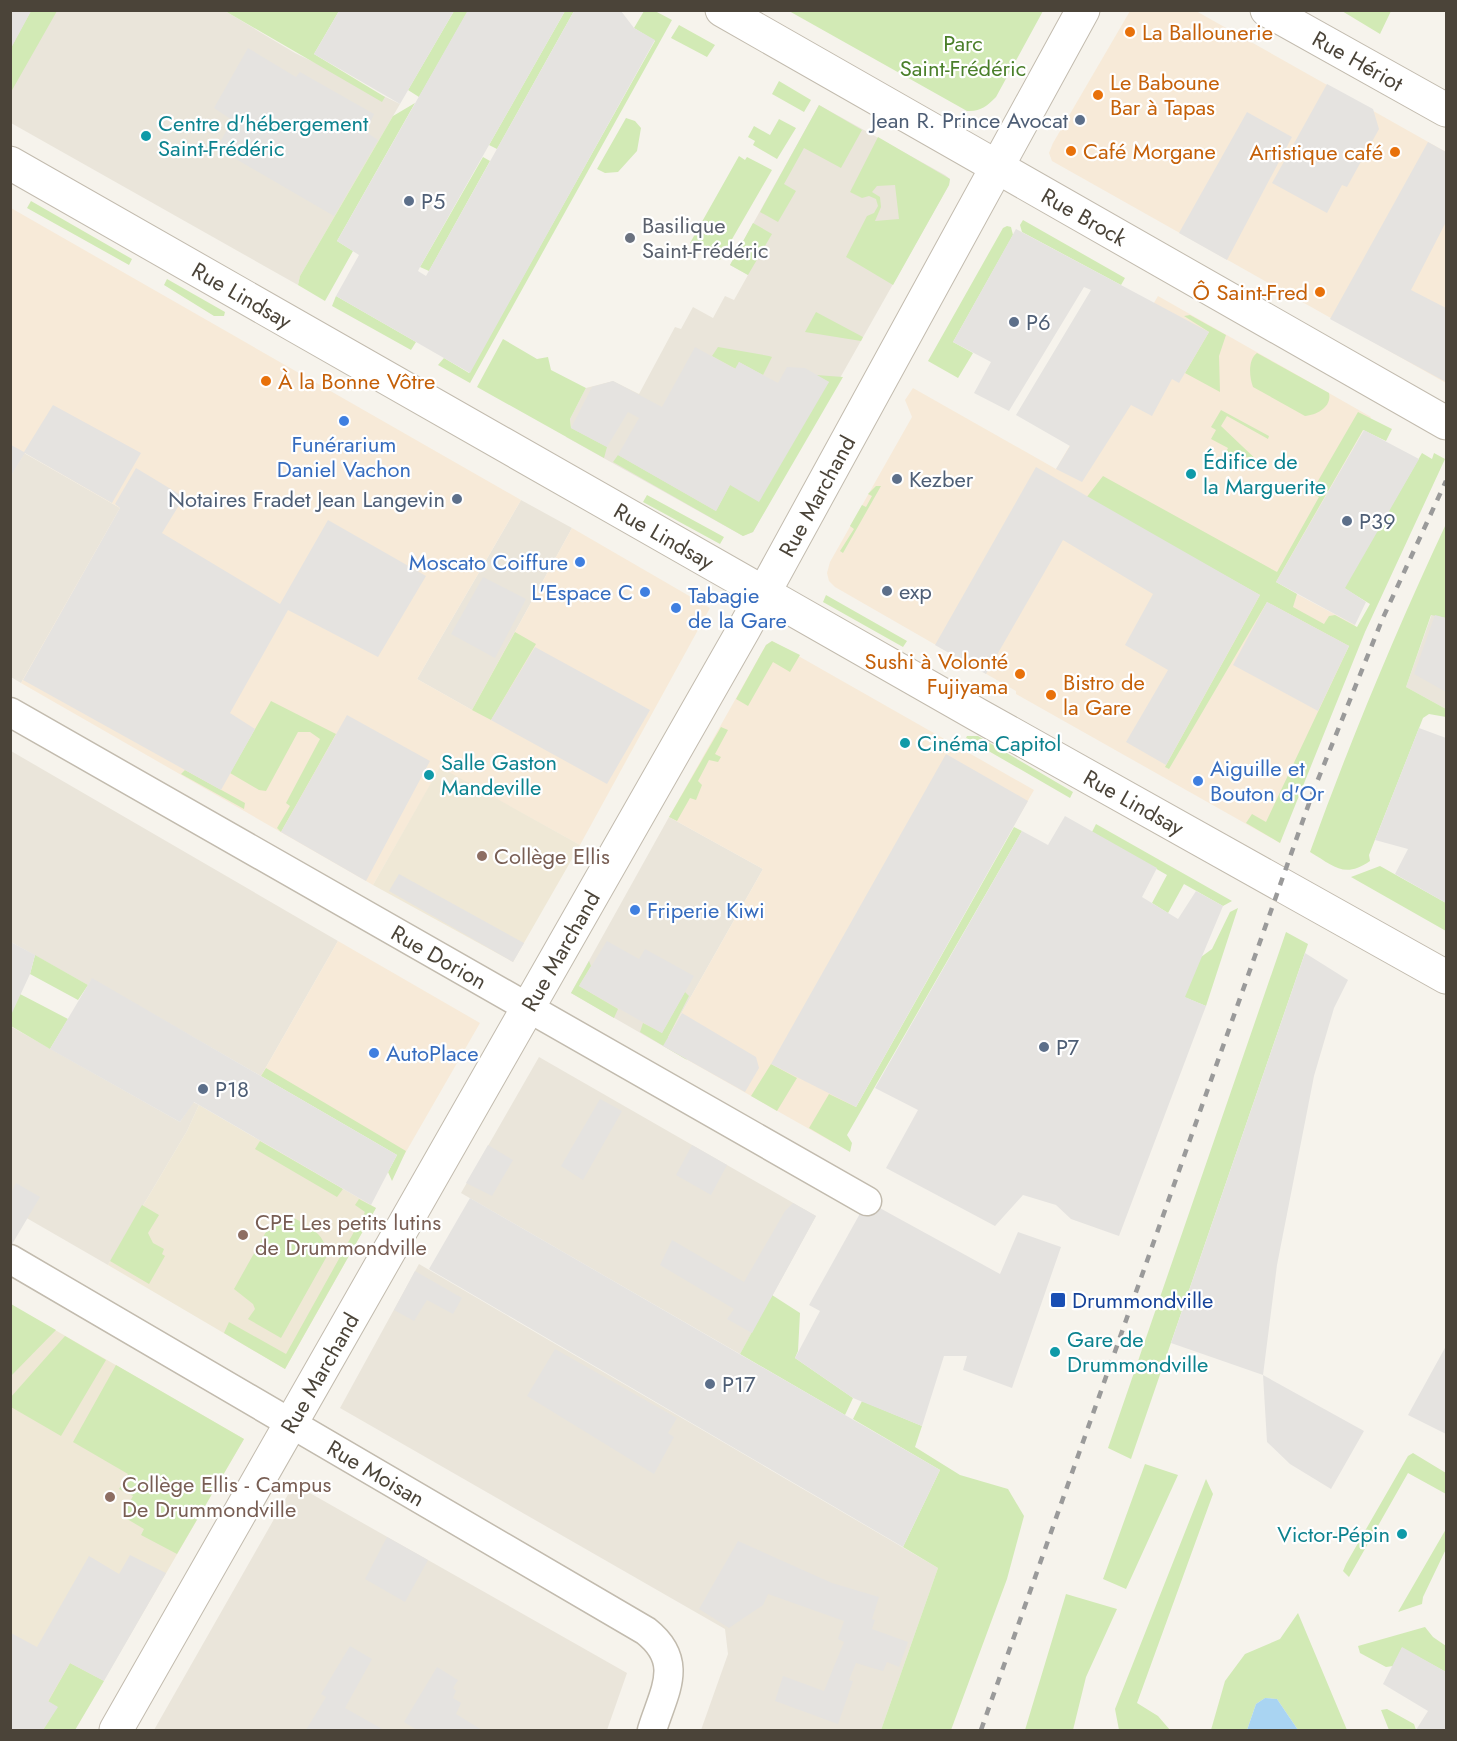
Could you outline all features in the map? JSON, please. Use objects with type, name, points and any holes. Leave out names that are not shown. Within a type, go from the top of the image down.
[{"type":"street","name":"Rue Brock","points":[[722,10],[1446,423]]},
{"type":"street","name":"Rue Marchand","points":[[116,1731],[764,592],[1083,10]]},
{"type":"street","name":"Rue Hériot","points":[[1267,10],[1446,110]]},
{"type":"street","name":"Rue Lindsay","points":[[10,163],[1100,784],[1446,976]]},
{"type":"street","name":"Rue Dorion","points":[[10,712],[867,1201]]},
{"type":"street","name":"Rue Moisan","points":[[10,1259],[655,1638],[667,1656],[669,1676],[652,1731]]},
{"type":"shaded area","points":[[11,10],[225,11],[295,53],[400,104],[300,276],[298,285],[11,123]]},
{"type":"shaded area","name":"P5","points":[[468,10],[565,11],[420,267],[418,271],[426,276],[574,11],[621,11],[634,28],[655,40],[470,373],[336,296],[359,255],[337,241]]},
{"type":"shaded area","points":[[10,11],[31,11],[11,48]]},
{"type":"shaded area","points":[[339,11],[454,11],[400,104],[314,54]]},
{"type":"shaded area","points":[[1130,11],[1196,11],[1446,152],[1446,383],[1052,161],[1049,153],[1053,143]]},
{"type":"shaded area","points":[[248,48],[296,77],[300,72],[374,114],[366,132],[378,140],[334,216],[217,148],[232,120],[214,108]]},
{"type":"shaded area","points":[[1327,84],[1373,109],[1379,129],[1347,187],[1342,185],[1327,213],[1272,183]]},
{"type":"shaded area","points":[[819,105],[945,175],[950,179],[949,185],[753,532],[743,536],[566,437],[571,428],[570,419],[586,388],[613,381],[639,394],[675,327],[681,329],[693,307],[713,318],[725,296],[734,300],[748,275],[730,265]]},
{"type":"shaded area","points":[[1247,112],[1292,137],[1227,260],[1179,233]]},
{"type":"shaded area","points":[[1428,142],[1446,152],[1446,222],[1411,290],[1446,308],[1446,382],[1330,319]]},
{"type":"shaded area","points":[[11,208],[521,500],[417,679],[472,710],[572,528],[710,608],[580,845],[440,768],[373,885],[21,683],[120,508],[25,453],[11,476]]},
{"type":"shaded area","name":"P6","points":[[1016,229],[1209,332],[1179,383],[1172,379],[1152,416],[1131,405],[1082,482],[1056,469],[1070,446],[1016,415],[1091,290],[1084,287],[1009,411],[974,393],[991,362],[953,342]]},
{"type":"shaded area","points":[[1158,296],[1371,417],[1276,583],[1355,625],[1280,843],[1016,694],[1016,691],[835,587],[829,581],[827,573],[830,562],[912,417],[905,400],[913,388],[1056,469]]},
{"type":"shaded area","points":[[695,347],[735,369],[739,362],[778,383],[787,367],[805,368],[829,382],[759,502],[730,485],[716,511],[618,455],[639,418],[628,412],[607,447],[571,428],[592,387],[613,381],[662,407]]},
{"type":"shaded area","points":[[53,405],[141,453],[112,503],[25,453],[11,476],[11,445],[24,452]]},
{"type":"shaded area","name":"P39","points":[[1364,430],[1419,459],[1345,588],[1366,602],[1355,625],[1276,582]]},
{"type":"shaded area","points":[[24,453],[120,508],[21,683],[11,677],[10,476]]},
{"type":"shaded area","points":[[1036,467],[1260,595],[1166,765],[1126,742],[1168,670],[1125,645],[1153,594],[1063,540],[986,674],[935,645]]},
{"type":"shaded area","points":[[136,468],[184,497],[162,533],[280,604],[328,520],[426,576],[378,657],[288,610],[230,713],[255,729],[221,790],[23,680],[120,508],[115,504]]},
{"type":"shaded area","points":[[521,500],[572,528],[472,710],[417,679]]},
{"type":"shaded area","points":[[1446,574],[1446,709],[1406,687]]},
{"type":"shaded area","points":[[483,577],[526,599],[495,658],[451,634]]},
{"type":"shaded area","points":[[1267,602],[1349,646],[1318,711],[1233,665]]},
{"type":"shaded area","points":[[1435,615],[1446,618],[1446,692],[1414,674]]},
{"type":"shaded area","points":[[772,641],[1034,790],[834,1143],[663,1046],[763,869],[669,817],[766,645]]},
{"type":"shaded area","points":[[535,647],[650,710],[607,784],[491,720]]},
{"type":"shaded area","points":[[347,715],[430,761],[366,881],[281,832]]},
{"type":"shaded area","points":[[1419,728],[1446,738],[1446,903],[1395,874],[1408,849],[1375,840]]},
{"type":"shaded area","points":[[11,751],[338,941],[261,1076],[92,979],[88,985],[11,942]]},
{"type":"shaded area","points":[[946,754],[1028,801],[856,1107],[771,1064]]},
{"type":"shaded area","name":"Collège Ellis","points":[[440,767],[580,845],[513,962],[373,885]]},
{"type":"shaded area","name":"P7","points":[[1065,816],[1157,868],[1142,897],[1178,919],[1196,891],[1223,906],[1185,997],[1206,1006],[1119,1236],[1071,1219],[1056,1205],[1023,1195],[995,1226],[886,1168],[918,1110],[875,1088],[1022,831],[1048,845]]},
{"type":"shaded area","points":[[669,817],[763,869],[663,1046],[571,993]]},
{"type":"shaded area","points":[[399,874],[524,943],[513,962],[389,891]]},
{"type":"shaded area","points":[[338,941],[480,1023],[403,1157],[261,1076]]},
{"type":"shaded area","points":[[607,941],[639,959],[645,949],[694,976],[662,1033],[579,986]]},
{"type":"shaded area","points":[[11,942],[35,955],[30,974],[11,1015]]},
{"type":"shaded area","points":[[1305,953],[1348,980],[1334,1008],[1314,1076],[1277,1265],[1263,1375],[1171,1343]]},
{"type":"shaded area","name":"P18","points":[[92,978],[397,1155],[371,1205],[194,1102],[180,1122],[50,1049]]},
{"type":"shaded area","points":[[682,1013],[756,1057],[759,1068],[745,1092],[663,1046]]},
{"type":"shaded area","points":[[10,1026],[180,1122],[193,1102],[199,1105],[187,1131],[108,1265],[11,1209]]},
{"type":"shaded area","points":[[539,1057],[816,1216],[740,1354],[461,1193]]},
{"type":"shaded area","points":[[600,1099],[622,1111],[583,1180],[561,1166]]},
{"type":"shaded area","name":"CPE Les petits lutins de Drummondville","points":[[199,1105],[376,1208],[285,1369],[108,1265],[187,1131]]},
{"type":"shaded area","points":[[488,1145],[513,1160],[492,1196],[466,1183]]},
{"type":"shaded area","points":[[692,1145],[727,1165],[711,1195],[676,1175]]},
{"type":"shaded area","points":[[16,1183],[40,1197],[11,1246],[11,1193]]},
{"type":"shaded area","name":"P17","points":[[470,1198],[940,1470],[903,1547],[429,1269]]},
{"type":"shaded area","points":[[867,1201],[1000,1274],[1018,1232],[1061,1247],[1012,1388],[963,1370],[967,1356],[944,1356],[922,1426],[853,1398],[795,1358],[820,1311],[809,1305]]},
{"type":"shaded area","points":[[793,1203],[816,1216],[752,1333],[727,1319],[734,1309],[660,1265],[672,1240],[744,1282],[785,1211]]},
{"type":"shaded area","points":[[419,1264],[938,1568],[881,1730],[701,1730],[728,1654],[725,1629],[340,1408]]},
{"type":"shaded area","points":[[415,1271],[462,1298],[453,1314],[427,1300],[414,1321],[394,1310]]},
{"type":"shaded area","name":"Collège Ellis - Campus De Drummondville","points":[[10,1304],[244,1439],[75,1730],[11,1730]]},
{"type":"shaded area","points":[[1446,1346],[1446,1434],[1408,1415]]},
{"type":"shaded area","points":[[555,1349],[677,1418],[668,1433],[674,1437],[654,1474],[527,1396]]},
{"type":"shaded area","points":[[1263,1375],[1364,1431],[1331,1489],[1290,1464],[1267,1442]]},
{"type":"shaded area","points":[[294,1484],[627,1673],[607,1730],[154,1730]]},
{"type":"shaded area","points":[[387,1537],[428,1560],[405,1602],[365,1579]]},
{"type":"shaded area","points":[[738,1541],[832,1583],[879,1597],[872,1619],[875,1620],[872,1629],[908,1642],[899,1667],[887,1662],[883,1671],[856,1663],[849,1680],[853,1681],[838,1724],[775,1701],[783,1676],[824,1691],[844,1642],[838,1639],[844,1621],[768,1594],[763,1605],[729,1628],[699,1609]]},
{"type":"shaded area","points":[[130,1555],[166,1573],[104,1681],[70,1663],[48,1701],[58,1707],[43,1730],[11,1729],[11,1633],[37,1647],[89,1556],[119,1574]]},
{"type":"shaded area","points":[[350,1646],[372,1659],[345,1708],[384,1730],[306,1730],[326,1697],[321,1694]]},
{"type":"shaded area","points":[[1402,1647],[1446,1672],[1446,1730],[1416,1730],[1428,1711],[1383,1684]]},
{"type":"shaded area","points":[[437,1667],[458,1680],[453,1688],[456,1691],[453,1698],[461,1703],[456,1714],[482,1730],[417,1730],[404,1722]]},
{"type":"green space","points":[[31,11],[57,11],[11,92],[11,48]]},
{"type":"green space","points":[[225,11],[339,11],[314,54],[385,97],[382,102]]},
{"type":"green space","points":[[454,11],[468,11],[419,97],[408,90]]},
{"type":"green space","points":[[565,11],[574,11],[497,149],[489,145]]},
{"type":"green space","points":[[644,11],[655,11],[672,20],[470,383],[438,365],[444,358],[469,373],[655,41],[634,28]]},
{"type":"green space","name":"Parc Saint-Frédéric","points":[[789,11],[1043,11],[996,97],[983,108],[967,111]]},
{"type":"green space","points":[[1342,11],[1391,11],[1380,34]]},
{"type":"green space","points":[[679,25],[715,45],[707,57],[671,38]]},
{"type":"green space","points":[[779,81],[811,100],[804,112],[772,94]]},
{"type":"green space","points":[[415,103],[337,241],[353,251],[325,301],[298,285],[300,276],[393,116]]},
{"type":"green space","points":[[819,105],[862,130],[841,168],[804,148],[784,184],[796,191],[778,222],[760,212]]},
{"type":"green space","points":[[626,118],[635,121],[641,128],[637,151],[618,172],[605,173],[597,169]]},
{"type":"green space","points":[[779,119],[796,128],[777,159],[753,145],[755,141],[748,137],[754,126],[770,135]]},
{"type":"green space","points":[[878,137],[950,179],[949,185],[893,285],[846,257],[867,216],[874,213],[878,206],[876,199],[869,196],[862,198],[850,192]],"holes":[[[895,185],[899,219],[875,221],[881,207],[880,197],[872,192],[877,186]]]},
{"type":"green space","points":[[739,156],[745,160],[747,157],[772,170],[720,260],[690,243]]},
{"type":"green space","points":[[483,157],[490,161],[429,271],[420,267]]},
{"type":"green space","points":[[31,201],[132,259],[129,265],[27,208]]},
{"type":"green space","points":[[1023,220],[1125,278],[1121,285],[1022,232],[1020,225]]},
{"type":"green space","points":[[753,223],[772,234],[748,275],[730,265]]},
{"type":"green space","points":[[1011,227],[1013,235],[953,342],[973,353],[958,378],[928,361],[1003,228]]},
{"type":"green space","points":[[167,279],[225,312],[224,316],[214,316],[164,285]]},
{"type":"green space","points":[[336,296],[416,342],[411,350],[332,306]]},
{"type":"green space","points":[[816,312],[863,337],[861,341],[805,332]]},
{"type":"green space","points":[[1190,315],[1226,335],[1219,356],[1220,392],[1185,373],[1209,332],[1184,316]]},
{"type":"green space","points":[[503,339],[537,359],[548,357],[551,370],[586,388],[570,419],[571,428],[607,447],[604,458],[477,387]]},
{"type":"green space","points":[[718,347],[772,357],[763,375],[739,362],[736,369],[712,356]]},
{"type":"green space","points":[[1257,353],[1329,393],[1326,406],[1319,412],[1305,416],[1253,387],[1250,368],[1252,359]]},
{"type":"green space","points":[[816,375],[843,377],[753,532],[743,536],[613,462],[618,455],[716,511],[730,485],[829,382]]},
{"type":"green space","points":[[1221,410],[1269,436],[1268,439],[1227,416],[1221,426],[1263,466],[1241,454],[1233,468],[1221,462],[1228,448],[1211,439],[1216,430],[1211,427]]},
{"type":"green space","points":[[1358,412],[1392,429],[1386,441],[1363,430],[1276,582],[1297,594],[1293,607],[1324,624],[1329,616],[1335,615],[1357,627],[1370,604],[1344,588],[1422,453],[1432,459],[1434,453],[1445,459],[1365,632],[1280,843],[1246,823],[1252,814],[1266,822],[1349,646],[1267,602],[1169,769],[1165,767],[1260,595],[1086,498],[1103,476],[1277,572],[1319,497],[1311,493]]},
{"type":"green space","points":[[876,486],[881,486],[843,553],[840,551],[854,529],[850,526],[862,505],[866,507],[872,496],[868,494]]},
{"type":"green space","points":[[647,495],[724,537],[720,544],[643,502]]},
{"type":"green space","points":[[1446,524],[1446,618],[1431,615],[1406,687],[1446,709],[1446,717],[1429,714],[1423,718],[1369,855],[1370,861],[1353,869],[1339,868],[1310,852],[1374,686]]},
{"type":"green space","points":[[826,595],[907,641],[903,647],[823,602]]},
{"type":"green space","points":[[515,632],[536,644],[491,720],[472,710]]},
{"type":"green space","points":[[772,641],[800,655],[790,672],[773,662],[748,706],[736,699],[766,645]]},
{"type":"green space","points":[[271,701],[336,734],[281,832],[277,828],[290,806],[286,803],[320,739],[310,732],[298,732],[266,791],[259,790],[230,773]]},
{"type":"green space","points":[[721,727],[728,730],[715,754],[721,757],[718,762],[709,760],[698,781],[702,785],[696,800],[690,798],[677,821],[669,817]]},
{"type":"green space","points":[[967,736],[978,736],[1073,792],[1070,798],[966,738]]},
{"type":"green space","points":[[185,770],[245,803],[244,809],[181,774]]},
{"type":"green space","points":[[1096,824],[1232,901],[1223,906],[1184,884],[1168,913],[1152,903],[1167,875],[1092,832]]},
{"type":"green space","points":[[1014,827],[1022,831],[847,1135],[852,1143],[850,1152],[809,1128],[829,1094],[856,1107]]},
{"type":"green space","points":[[1380,866],[1446,903],[1446,931],[1351,877]]},
{"type":"green space","points":[[1238,908],[1206,1006],[1184,997],[1201,957],[1212,949],[1230,912]]},
{"type":"green space","points":[[1286,932],[1308,944],[1131,1459],[1108,1448]]},
{"type":"green space","points":[[35,955],[88,985],[78,1000],[30,974]]},
{"type":"green space","points":[[589,961],[591,966],[579,986],[618,1009],[614,1018],[571,993]]},
{"type":"green space","points":[[685,992],[689,996],[668,1037],[687,1060],[640,1032],[643,1023],[662,1033]]},
{"type":"green space","points":[[20,994],[68,1019],[50,1049],[11,1026],[10,1015]]},
{"type":"green space","points":[[771,1064],[797,1078],[777,1111],[751,1096]]},
{"type":"green space","points":[[266,1068],[406,1151],[392,1181],[388,1172],[397,1155],[261,1076]]},
{"type":"green space","points":[[260,1141],[343,1189],[337,1197],[255,1149]]},
{"type":"green space","points":[[359,1199],[376,1208],[285,1369],[224,1333],[229,1322],[286,1354],[365,1212],[355,1205]]},
{"type":"green space","points":[[142,1205],[159,1215],[148,1233],[153,1243],[164,1249],[162,1254],[165,1256],[149,1284],[110,1261]]},
{"type":"green space","points":[[285,1213],[307,1225],[319,1235],[326,1247],[327,1256],[281,1338],[248,1319],[255,1309],[253,1304],[234,1289],[272,1221],[278,1224]]},
{"type":"green space","points":[[772,1295],[800,1313],[798,1351],[795,1358],[853,1398],[845,1415],[740,1354]]},
{"type":"green space","points":[[11,1304],[56,1330],[11,1376]]},
{"type":"green space","points":[[65,1336],[106,1360],[61,1436],[11,1407],[10,1398]]},
{"type":"green space","points":[[116,1365],[244,1439],[177,1554],[141,1535],[144,1529],[122,1516],[133,1496],[119,1489],[128,1474],[73,1442]]},
{"type":"green space","points":[[862,1401],[922,1426],[915,1447],[960,1475],[1008,1489],[1024,1516],[1007,1579],[951,1730],[881,1730],[938,1568],[903,1547],[940,1470],[853,1419]]},
{"type":"green space","points":[[1413,1453],[1446,1473],[1446,1494],[1408,1473],[1349,1577],[1343,1571],[1346,1564],[1408,1456]]},
{"type":"green space","points":[[1145,1464],[1178,1475],[1126,1589],[1103,1579]]},
{"type":"green space","points":[[1206,1479],[1213,1494],[1137,1703],[1158,1716],[1170,1730],[1119,1730],[1115,1709]]},
{"type":"green space","points":[[1446,1529],[1446,1549],[1423,1597],[1422,1604],[1398,1612]]},
{"type":"green space","points":[[1066,1594],[1117,1609],[1086,1677],[1073,1730],[1025,1730]]},
{"type":"green space","points":[[1298,1613],[1347,1730],[1298,1730],[1277,1699],[1265,1698],[1256,1704],[1247,1730],[1211,1730],[1225,1681],[1245,1654],[1280,1639]]},
{"type":"green space","points":[[1425,1627],[1433,1637],[1446,1646],[1446,1672],[1402,1648],[1393,1666],[1386,1667],[1360,1653],[1358,1646]]},
{"type":"green space","points":[[70,1663],[104,1681],[75,1730],[43,1730],[57,1707],[48,1702]]},
{"type":"green space","points":[[1387,1709],[1414,1724],[1416,1730],[1389,1730],[1381,1710]]},
{"type":"water","points":[[1265,1698],[1277,1699],[1298,1730],[1247,1730],[1256,1704]]},
{"type":"railway","points":[[981,1730],[1313,792],[1382,620],[1446,481]]},
{"type":"place","name":"La Ballounerie","points":[[1130,32]]},
{"type":"place","name":"Le Baboune Bar à Tapas","points":[[1098,95]]},
{"type":"place","name":"Jean R. Prince Avocat","points":[[1080,120]]},
{"type":"place","name":"Centre d'hébergement Saint-Frédéric","points":[[146,136]]},
{"type":"place","name":"Café Morgane","points":[[1071,151]]},
{"type":"place","name":"Artistique café","points":[[1395,152]]},
{"type":"place","name":"P5","points":[[409,201]]},
{"type":"place","name":"Basilique Saint-Frédéric","points":[[630,238]]},
{"type":"place","name":"Ô Saint-Fred","points":[[1320,292]]},
{"type":"place","name":"P6","points":[[1014,322]]},
{"type":"place","name":"À la Bonne Vôtre","points":[[266,381]]},
{"type":"place","name":"Funérarium Daniel Vachon","points":[[344,421]]},
{"type":"place","name":"Édifice de la Marguerite","points":[[1191,474]]},
{"type":"place","name":"Kezber","points":[[897,479]]},
{"type":"place","name":"Notaires Fradet Jean Langevin","points":[[457,499]]},
{"type":"place","name":"P39","points":[[1347,521]]},
{"type":"place","name":"Moscato Coiffure","points":[[580,562]]},
{"type":"place","name":"exp","points":[[887,591]]},
{"type":"place","name":"L'Espace C","points":[[645,592]]},
{"type":"place","name":"Tabagie de la Gare","points":[[676,608]]},
{"type":"place","name":"Sushi à Volonté Fujiyama","points":[[1020,674]]},
{"type":"place","name":"Bistro de la Gare","points":[[1051,695]]},
{"type":"place","name":"Cinéma Capitol","points":[[905,743]]},
{"type":"place","name":"Salle Gaston Mandeville","points":[[429,775]]},
{"type":"place","name":"Aiguille et Bouton d'Or","points":[[1198,781]]},
{"type":"place","name":"Collège Ellis","points":[[482,856]]},
{"type":"place","name":"Friperie Kiwi","points":[[635,910]]},
{"type":"place","name":"P7","points":[[1044,1047]]},
{"type":"place","name":"AutoPlace","points":[[374,1053]]},
{"type":"place","name":"P18","points":[[203,1089]]},
{"type":"place","name":"CPE Les petits lutins de Drummondville","points":[[243,1235]]},
{"type":"place","name":"Drummondville","points":[[1058,1300]]},
{"type":"place","name":"Gare de Drummondville","points":[[1055,1352]]},
{"type":"place","name":"P17","points":[[710,1384]]},
{"type":"place","name":"Collège Ellis - Campus De Drummondville","points":[[110,1497]]},
{"type":"place","name":"Victor-Pépin","points":[[1402,1534]]}]
